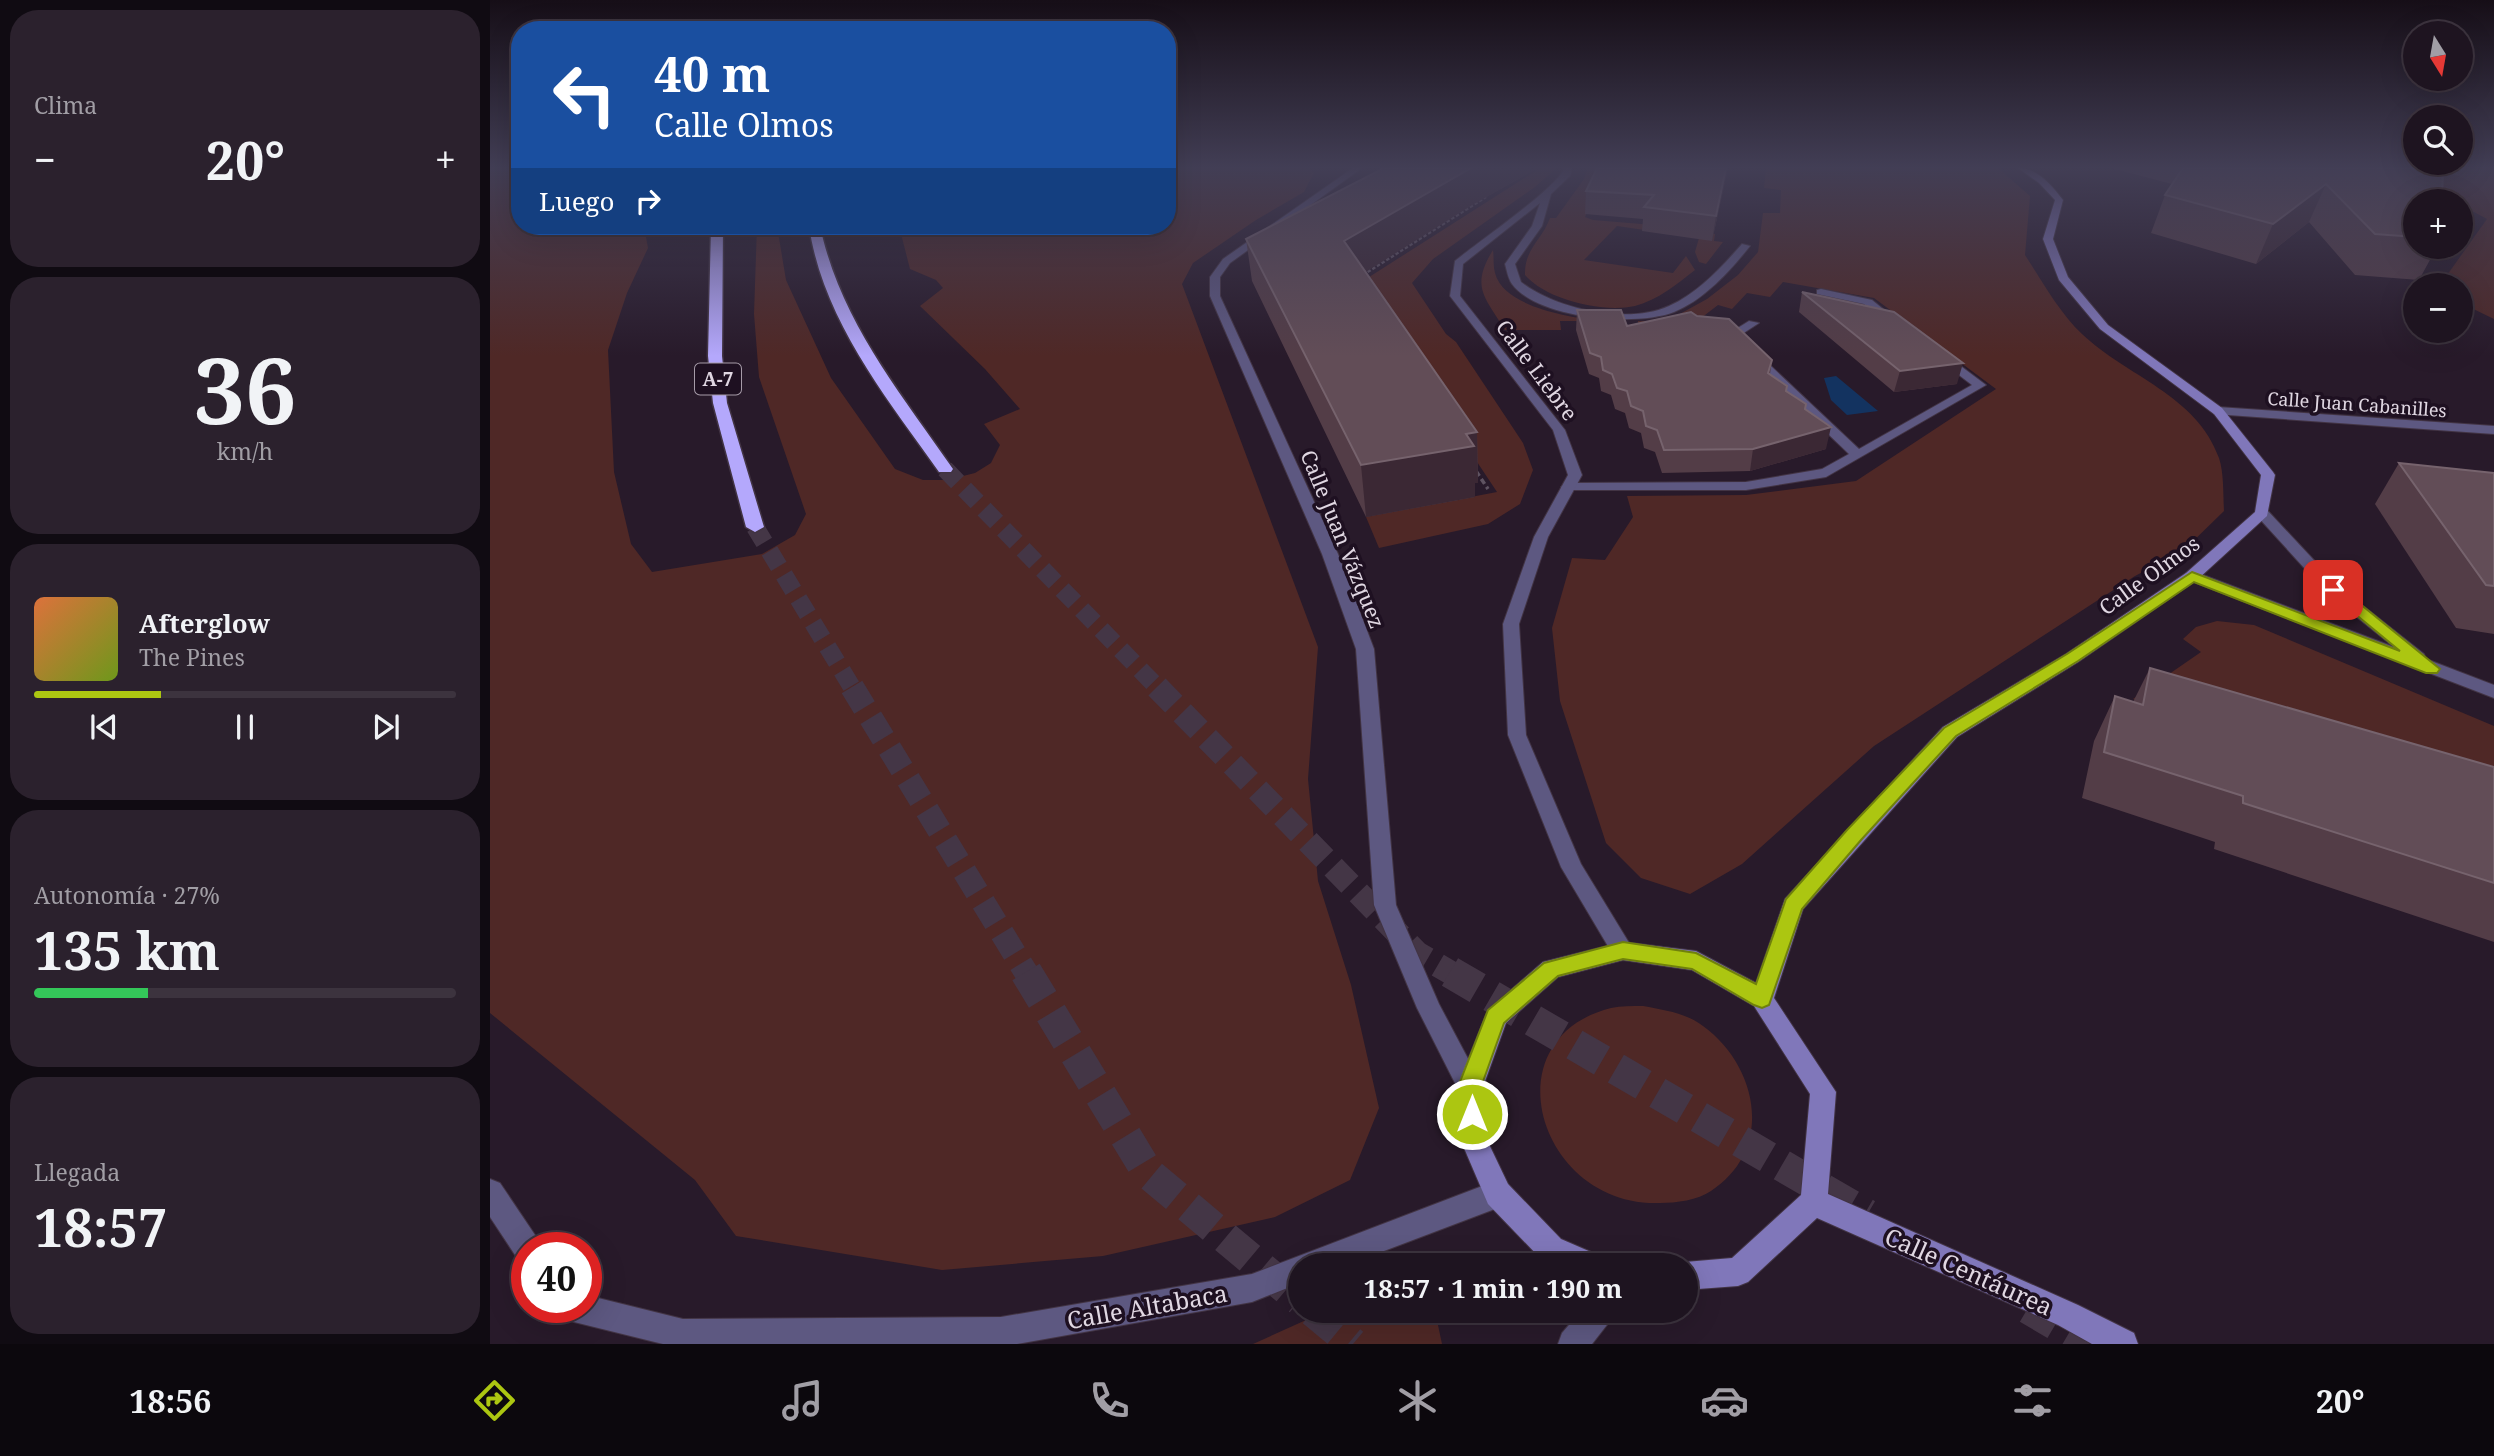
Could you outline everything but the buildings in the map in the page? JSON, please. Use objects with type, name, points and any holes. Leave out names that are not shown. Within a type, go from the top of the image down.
[{"type":"highway","name":"A-7","points":[[717,235],[715,356],[720,402],[755,527]]},
{"type":"highway","points":[[815,235],[818,256],[858,343],[944,469]]},
{"type":"street","name":"Calle Juan Vázquez","points":[[1270,231],[1226,261],[1215,277],[1215,296],[1330,554],[1365,649],[1385,905],[1429,1008],[1469,1087]]},
{"type":"street","name":"Calle Liebre","points":[[1499,231],[1458,263],[1455,296],[1559,430],[1575,475],[1541,537],[1511,624],[1517,735],[1572,867],[1623,951]]},
{"type":"street","points":[[1534,231],[1510,264],[1517,284],[1542,301],[1577,313],[1643,316],[1670,311],[1724,271],[1745,246]]},
{"type":"street","points":[[2050,231],[2048,239],[2063,278],[2104,327],[2218,411],[2268,475],[2262,513],[2333,590],[2432,669]]},
{"type":"street","points":[[1821,292],[1868,302],[1901,327]]},
{"type":"street","points":[[1753,323],[1732,335],[1858,455]]},
{"type":"street","points":[[1568,487],[1746,486],[1826,472],[1980,385],[1935,352]]},
{"type":"street","name":"Calle Juan Cabanilles","points":[[2218,411],[2494,430]]},
{"type":"street","name":"Calle Olmos","points":[[1762,999],[1793,905],[1950,732],[2072,658],[2192,576],[2262,513]]},
{"type":"street","points":[[2192,576],[2494,692]]},
{"type":"street","points":[[1560,1253],[1551,1249],[1498,1194],[1474,1141],[1469,1087],[1496,1017],[1551,969],[1623,951],[1696,961],[1762,999],[1823,1092],[1814,1202],[1738,1272],[1698,1275]]},
{"type":"street","points":[[490,1194],[516,1232]]},
{"type":"street","points":[[1342,1253],[1498,1194]]},
{"type":"street","name":"Calle Centáurea","points":[[1814,1202],[2068,1315],[2123,1344]]},
{"type":"street","name":"Calle Altabaca","points":[[602,1314],[683,1334],[1001,1332],[1252,1288],[1288,1274]]},
{"type":"street","points":[[1573,1344],[1590,1323]]},
{"type":"shaded area","points":[[490,231],[511,231],[511,235],[646,235],[648,248],[627,293],[608,350],[614,472],[631,544],[652,572],[762,554],[795,535],[806,514],[759,377],[754,314],[757,235],[778,235],[786,280],[831,378],[895,469],[923,480],[947,480],[975,473],[991,463],[1000,445],[984,424],[1020,409],[985,369],[920,306],[943,288],[936,280],[910,269],[901,235],[1176,235],[1176,231],[1240,231],[1193,263],[1182,284],[1318,647],[1308,779],[1318,881],[1351,985],[1379,1108],[1350,1180],[1275,1217],[1103,1256],[942,1270],[736,1236],[695,1180],[490,1013]]},
{"type":"shaded area","points":[[1442,231],[1473,231],[1433,259],[1412,283],[1446,334],[1456,342],[1523,443],[1533,470],[1520,504],[1488,524],[1379,548],[1366,517],[1497,492],[1360,286],[1366,279]]},
{"type":"shaded area","points":[[1544,231],[1612,231],[1584,260],[1673,273],[1686,256],[1695,270],[1659,296],[1643,303],[1607,308],[1561,298],[1535,284],[1525,275],[1530,251]]},
{"type":"shaded area","points":[[1649,231],[1702,231],[1701,233],[1715,234],[1714,241],[1723,242],[1706,264],[1699,262],[1695,252],[1699,238]]},
{"type":"shaded area","points":[[1761,231],[2027,231],[2025,255],[2066,316],[2100,349],[2178,402],[2209,436],[2221,464],[2224,511],[2183,551],[2135,576],[1874,746],[1742,864],[1690,894],[1641,878],[1606,843],[1560,701],[1552,628],[1572,558],[1605,560],[1633,517],[1627,496],[1746,495],[1856,481],[1996,389],[1874,298],[1783,282],[1770,297],[1747,293],[1732,309],[1718,305],[1692,325],[1638,324],[1638,321],[1667,321],[1707,299],[1738,275],[1758,252]]},
{"type":"shaded area","points":[[2479,231],[2494,231],[2494,319],[2473,309],[2473,273],[2449,273],[2459,259],[2473,259],[2473,239]]},
{"type":"shaded area","points":[[1493,250],[1495,273],[1501,285],[1511,294],[1538,308],[1597,321],[1560,321],[1561,330],[1505,330],[1486,300],[1481,283],[1482,273]]},
{"type":"shaded area","points":[[2217,621],[2254,625],[2494,726],[2494,809],[2133,699],[2201,652],[2183,639],[2196,627]]},
{"type":"shaded area","points":[[1643,1006],[1682,1015],[1703,1026],[1722,1043],[1747,1085],[1752,1108],[1751,1131],[1744,1153],[1731,1173],[1706,1194],[1680,1202],[1660,1203],[1618,1197],[1584,1179],[1559,1151],[1544,1119],[1541,1084],[1550,1052],[1573,1025],[1611,1008]]},
{"type":"shaded area","points":[[1299,1323],[1438,1323],[1442,1344],[1253,1344]]},
{"type":"water","points":[[1836,376],[1878,411],[1847,415],[1831,400],[1824,378]]},
{"type":"tunnel","points":[[945,469],[1159,689]]},
{"type":"tunnel","points":[[755,527],[853,689]]},
{"type":"tunnel","points":[[852,687],[1027,974]]},
{"type":"tunnel","points":[[1157,687],[1417,953],[1453,974]]},
{"type":"tunnel","points":[[1026,972],[1148,1173],[1288,1290]]},
{"type":"tunnel","points":[[1450,972],[1867,1215]]},
{"type":"tunnel","points":[[2028,1308],[2089,1344]]},
{"type":"tunnel","points":[[1328,1323],[1353,1344]]},
{"type":"route","points":[[1472,1114],[1469,1087],[1496,1017],[1551,969],[1623,951],[1696,961],[1762,999],[1793,905],[1950,732],[2072,658],[2192,576],[2432,669],[2333,590]]}]
